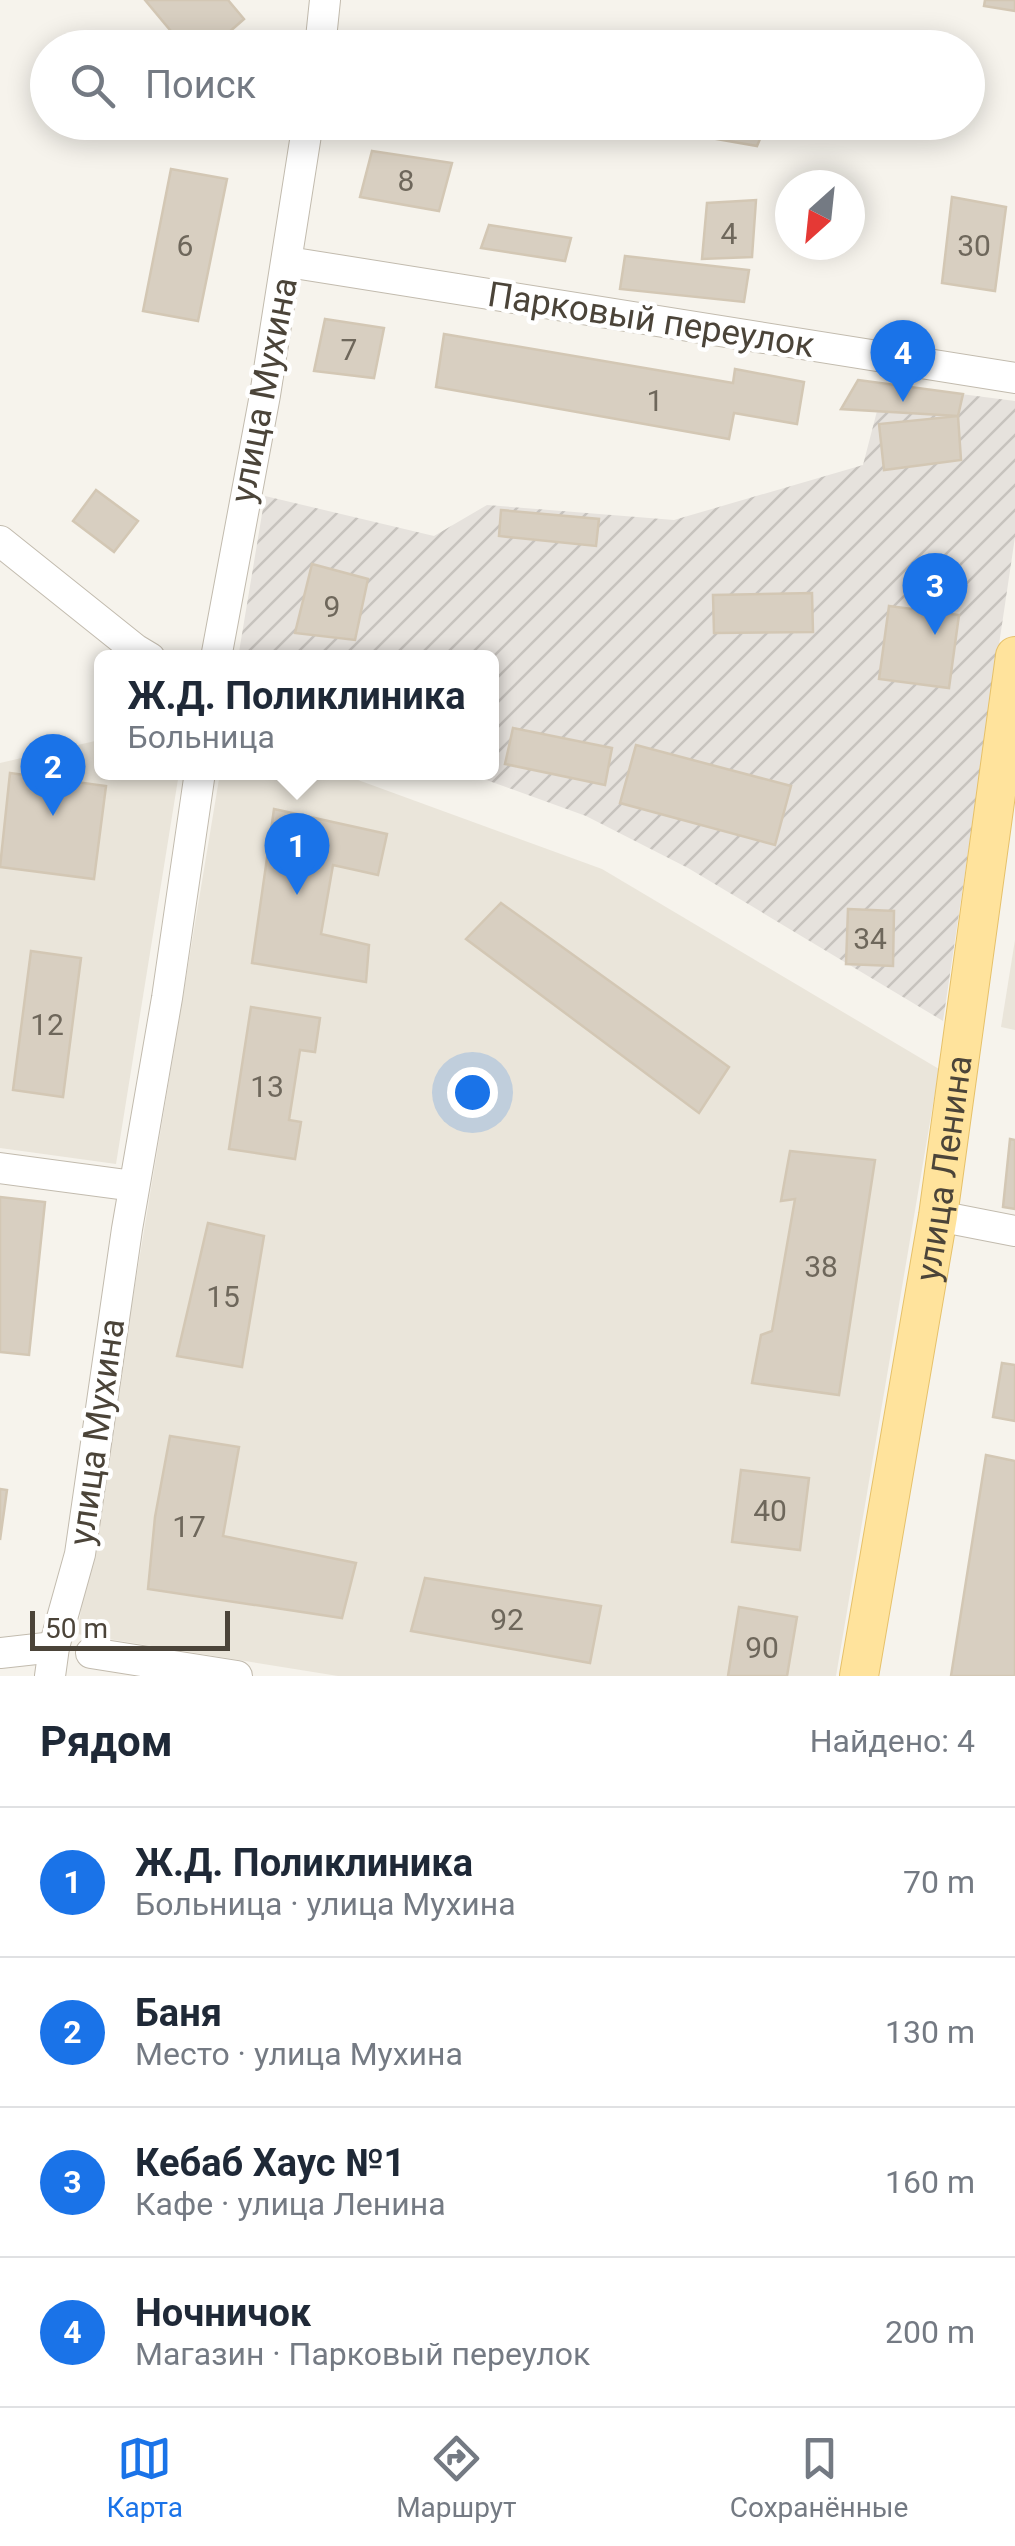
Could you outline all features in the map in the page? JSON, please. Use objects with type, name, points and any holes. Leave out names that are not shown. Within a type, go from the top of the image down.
[{"type":"main road","name":"улица Ленина","points":[[859,1676],[938,1216],[1015,656]]},
{"type":"street","points":[[322,30],[325,0]]},
{"type":"street","name":"улица Мухина","points":[[217,650],[288,262],[305,140]]},
{"type":"street","name":"Парковый переулок","points":[[288,262],[1015,378]]},
{"type":"street","points":[[0,541],[137,650]]},
{"type":"street","name":"улица Мухина","points":[[52,1661],[80,1554],[199,780]]},
{"type":"street","points":[[0,1168],[134,1186]]},
{"type":"street","points":[[938,1216],[1015,1231]]},
{"type":"street","points":[[91,1652],[238,1676]]},
{"type":"street","points":[[0,1653],[52,1661]]},
{"type":"shaded area","points":[[884,384],[1015,401],[1015,537],[943,1021],[688,868],[586,816],[486,780],[499,780],[499,650],[239,650],[265,496],[434,536],[487,505],[674,520],[863,465]]},
{"type":"shaded area","points":[[94,741],[94,780],[178,780],[116,1164],[0,1148],[0,763]]},
{"type":"shaded area","points":[[219,780],[358,780],[602,869],[939,1069],[836,1676],[338,1676],[77,1634]]},
{"type":"shaded area","points":[[1015,940],[1015,1030],[1001,1027]]},
{"type":"building","points":[[145,0],[228,0],[244,19],[231,30],[170,30]]},
{"type":"building","points":[[985,0],[1015,0],[1015,11],[984,6]]},
{"type":"building","points":[[722,140],[760,140],[757,146]]},
{"type":"building","points":[[372,151],[452,163],[439,211],[360,197]]},
{"type":"building","points":[[171,169],[227,179],[198,321],[143,311]]},
{"type":"building","points":[[952,197],[1006,207],[995,291],[942,283]]},
{"type":"building","points":[[756,200],[752,257],[702,259],[707,203]]},
{"type":"building","points":[[489,225],[571,238],[565,261],[481,248]]},
{"type":"building","points":[[625,256],[749,270],[744,302],[620,289]]},
{"type":"building","points":[[325,319],[384,328],[374,378],[314,371]]},
{"type":"building","points":[[444,334],[733,383],[735,369],[804,382],[797,424],[734,413],[729,439],[436,387]]},
{"type":"building","points":[[858,380],[963,394],[958,416],[841,409]]},
{"type":"building","points":[[958,416],[961,460],[884,470],[879,424]]},
{"type":"building","points":[[96,490],[138,521],[114,552],[73,521]]},
{"type":"building","points":[[501,510],[599,519],[596,546],[499,536]]},
{"type":"building","points":[[312,564],[368,579],[355,640],[295,633]]},
{"type":"building","points":[[812,593],[813,632],[714,633],[713,595]]},
{"type":"building","points":[[889,606],[959,615],[949,688],[879,679]]},
{"type":"building","points":[[513,728],[612,748],[605,785],[505,764]]},
{"type":"building","points":[[636,745],[791,786],[775,845],[620,803]]},
{"type":"building","points":[[10,773],[106,786],[94,879],[0,867]]},
{"type":"building","points":[[274,809],[387,834],[378,875],[333,865],[321,934],[369,945],[366,982],[252,963]]},
{"type":"building","points":[[501,903],[729,1067],[699,1113],[466,939]]},
{"type":"building","points":[[848,909],[894,911],[893,966],[846,964]]},
{"type":"building","points":[[31,951],[81,958],[63,1097],[13,1090]]},
{"type":"building","points":[[251,1007],[320,1018],[315,1052],[300,1050],[289,1120],[301,1122],[295,1159],[229,1149]]},
{"type":"building","points":[[1010,1139],[1015,1140],[1015,1209],[1003,1207]]},
{"type":"building","points":[[790,1151],[875,1160],[839,1395],[752,1383],[761,1335],[772,1331],[795,1199],[781,1201]]},
{"type":"building","points":[[0,1197],[45,1202],[29,1355],[0,1352]]},
{"type":"building","points":[[208,1223],[264,1236],[242,1367],[177,1356]]},
{"type":"building","points":[[1002,1363],[1015,1365],[1015,1421],[993,1417]]},
{"type":"building","points":[[170,1436],[239,1447],[223,1536],[356,1563],[342,1618],[148,1589],[155,1517]]},
{"type":"building","points":[[986,1455],[1015,1461],[1015,1676],[951,1676]]},
{"type":"building","points":[[741,1470],[809,1478],[800,1550],[732,1542]]},
{"type":"building","points":[[0,1489],[7,1490],[0,1540]]},
{"type":"building","points":[[425,1578],[601,1606],[590,1663],[411,1631]]},
{"type":"building","points":[[739,1607],[797,1617],[787,1676],[728,1676]]},
{"type":"place","name":"Ночничок","points":[[903,402]]},
{"type":"place","name":"Кебаб Хаус №1","points":[[935,635]]},
{"type":"place","name":"Баня","points":[[53,816]]},
{"type":"place","name":"Ж.Д. Поликлиника","points":[[297,895]]}]
